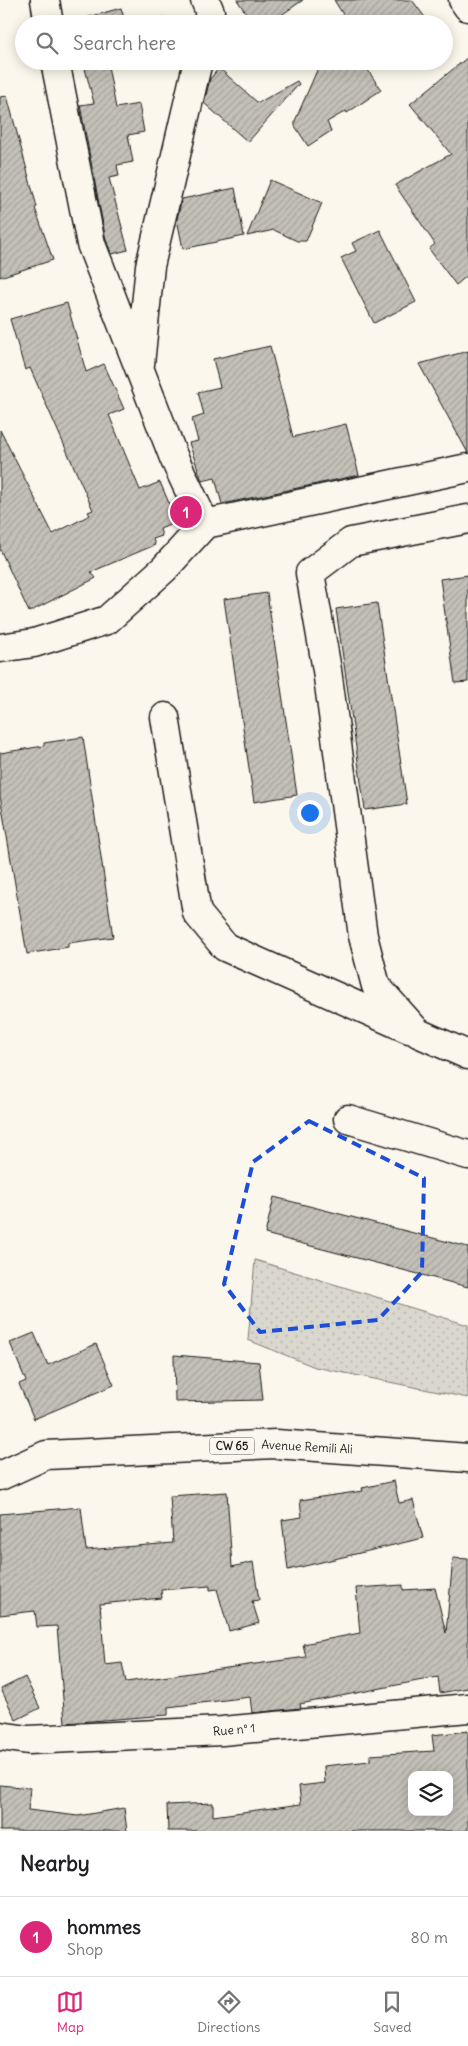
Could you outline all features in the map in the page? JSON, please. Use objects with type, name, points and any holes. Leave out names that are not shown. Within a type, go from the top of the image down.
[{"type":"main road","points":[[45,0],[48,15]]},
{"type":"main road","points":[[205,0],[210,12],[209,15]]},
{"type":"main road","points":[[463,0],[468,6]]},
{"type":"main road","points":[[57,70],[91,244],[174,458],[205,524]]},
{"type":"main road","points":[[140,370],[150,266],[196,70]]},
{"type":"main road","points":[[0,648],[34,644],[107,620],[164,569],[205,524],[468,468]]},
{"type":"main road","points":[[418,1033],[376,986],[363,936],[326,670],[310,573],[351,542],[468,519]]},
{"type":"main road","points":[[165,717],[197,913],[225,947],[468,1055]]},
{"type":"main road","points":[[348,1119],[468,1155]]},
{"type":"main road","name":"Avenue Remili Ali","points":[[0,1476],[46,1455],[267,1444],[468,1458]]},
{"type":"main road","name":"Rue n° 1","points":[[0,1736],[28,1740],[222,1731],[468,1708]]},
{"type":"highlighted area","points":[[309,1121],[424,1178],[422,1272],[378,1320],[260,1332],[224,1284],[253,1162]]},
{"type":"shaded area","points":[[255,1260],[468,1325],[468,1398],[315,1367],[248,1340]]},
{"type":"building","points":[[237,0],[303,0],[281,15],[248,15]]},
{"type":"building","points":[[334,0],[412,0],[423,15],[343,15]]},
{"type":"building","points":[[121,8],[123,15],[96,15]]},
{"type":"building","points":[[468,57],[468,275],[456,285],[429,249],[435,244],[395,185],[451,154],[410,104]]},
{"type":"building","points":[[85,70],[109,70],[116,108],[139,104],[144,132],[128,135],[133,162],[117,165],[119,176],[109,178],[128,250],[112,254],[106,240],[80,105],[94,103]]},
{"type":"building","points":[[217,70],[221,70],[258,103],[297,81],[299,84],[248,142],[204,103],[210,79]]},
{"type":"building","points":[[317,70],[368,70],[381,90],[347,113],[346,111],[327,122],[331,131],[308,146],[295,126],[295,121]]},
{"type":"building","points":[[7,96],[37,207],[35,208],[53,260],[0,277],[0,97]]},
{"type":"building","points":[[270,180],[322,203],[306,241],[297,241],[274,230],[247,236]]},
{"type":"building","points":[[235,188],[244,236],[183,249],[177,219],[182,199]]},
{"type":"building","points":[[380,230],[416,302],[374,323],[341,258],[356,251],[352,243]]},
{"type":"building","points":[[67,303],[86,372],[104,364],[124,409],[109,415],[140,490],[160,482],[177,522],[160,529],[162,536],[153,539],[155,545],[91,572],[96,578],[29,612],[0,549],[0,430],[53,534],[90,515],[88,512],[93,510],[30,368],[25,370],[10,319]]},
{"type":"building","points":[[270,346],[293,437],[346,424],[359,475],[222,504],[215,478],[202,481],[189,443],[198,441],[192,419],[204,415],[198,392],[220,387],[213,359]]},
{"type":"building","points":[[468,351],[468,453],[419,364]]},
{"type":"building","points":[[468,575],[468,682],[455,683],[440,579]]},
{"type":"building","points":[[267,593],[297,795],[254,802],[224,599]]},
{"type":"building","points":[[377,603],[407,804],[365,810],[336,609]]},
{"type":"building","points":[[83,737],[113,937],[68,943],[68,947],[27,954],[0,796],[0,753]]},
{"type":"building","points":[[274,1197],[468,1247],[468,1287],[265,1234]]},
{"type":"building","points":[[34,1333],[48,1365],[96,1344],[114,1385],[34,1419],[19,1384],[26,1381],[10,1343]]},
{"type":"building","points":[[174,1355],[259,1362],[263,1400],[175,1402]]},
{"type":"building","points":[[394,1481],[399,1503],[413,1500],[423,1538],[288,1570],[282,1520],[302,1517],[300,1500],[363,1491],[362,1488]]},
{"type":"building","points":[[227,1492],[232,1567],[253,1562],[259,1600],[252,1601],[259,1623],[229,1631],[217,1589],[210,1590],[210,1586],[161,1590],[162,1598],[100,1604],[105,1665],[122,1663],[126,1682],[306,1657],[303,1644],[360,1633],[356,1588],[403,1585],[403,1590],[435,1588],[446,1633],[453,1558],[468,1559],[468,1688],[440,1693],[438,1677],[300,1704],[301,1708],[252,1713],[250,1697],[168,1707],[168,1715],[65,1723],[57,1626],[37,1627],[35,1611],[0,1615],[0,1514],[81,1507],[86,1550],[173,1543],[170,1496]]},
{"type":"building","points":[[25,1677],[40,1708],[16,1720],[1,1689]]},
{"type":"building","points":[[468,1731],[468,1831],[168,1831],[167,1805],[213,1803],[213,1816],[301,1804],[299,1786],[325,1783],[324,1766],[370,1761],[370,1755],[434,1751],[432,1735]]},
{"type":"building","points":[[0,1785],[30,1788],[28,1810],[78,1816],[124,1808],[127,1831],[0,1831]]},
{"type":"place","name":"hommes","points":[[186,512]]}]
